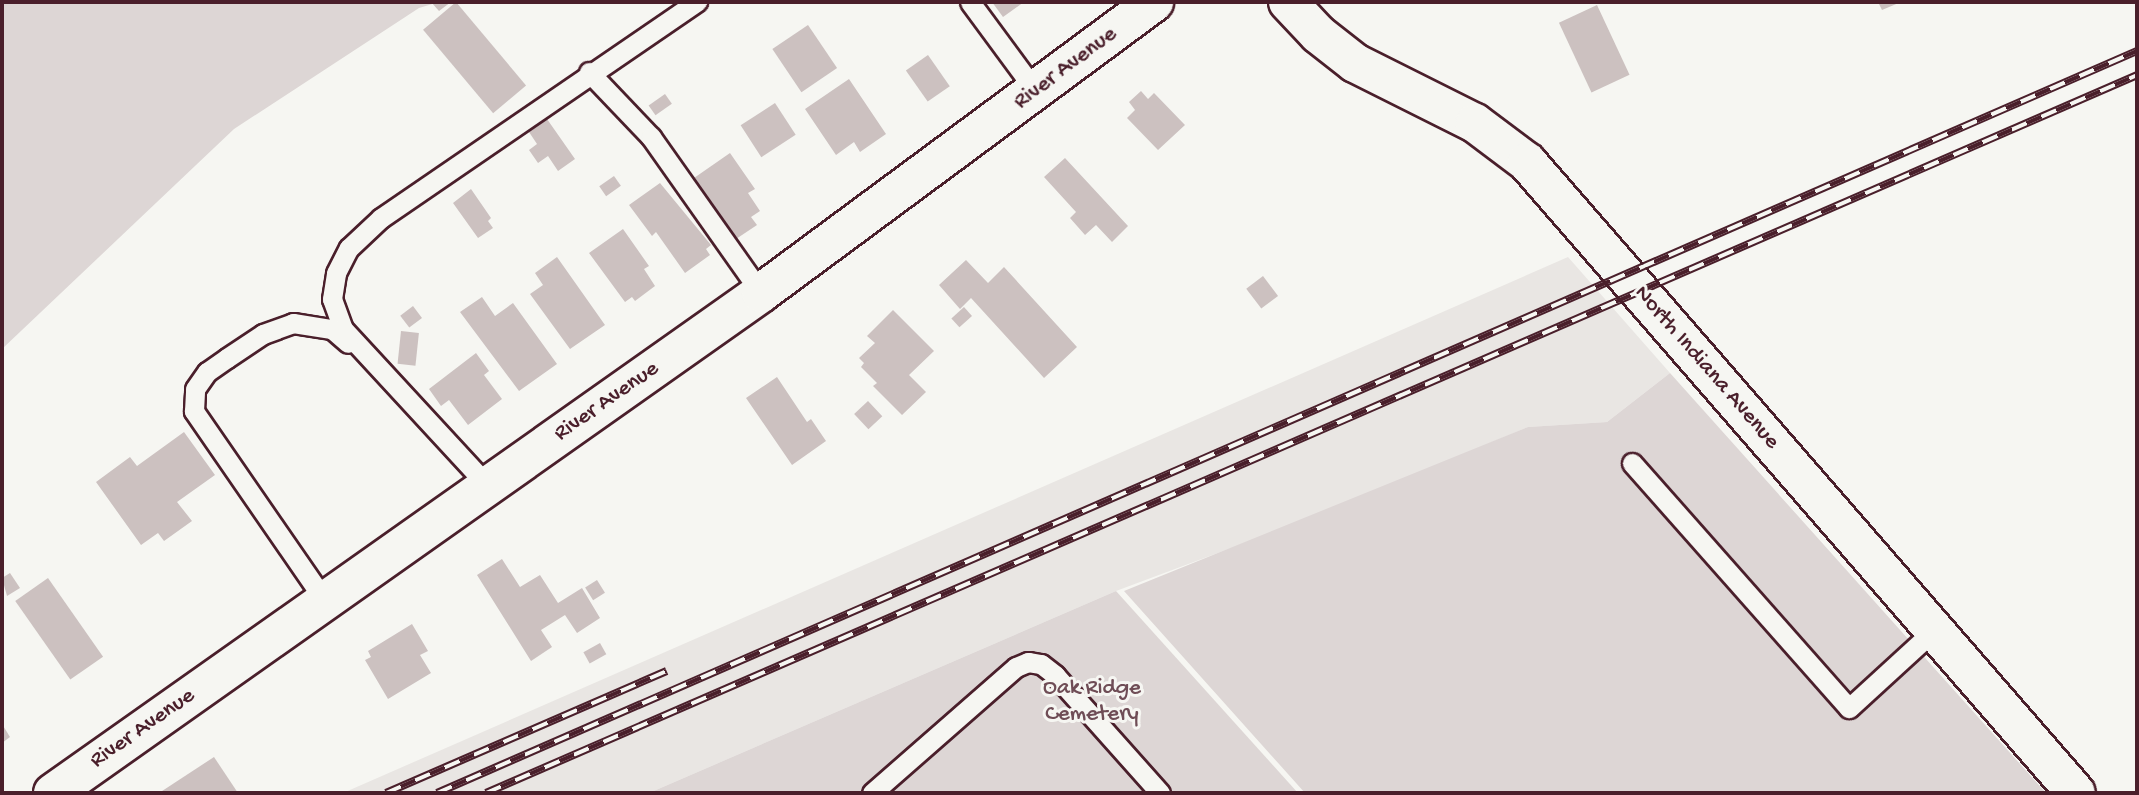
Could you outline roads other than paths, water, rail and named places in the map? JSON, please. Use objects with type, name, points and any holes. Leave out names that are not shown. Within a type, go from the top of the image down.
[{"type":"street","name":"River Avenue","points":[[53,793],[761,293],[1037,93],[1154,2]]},
{"type":"street","name":"North Indiana Avenue","points":[[1288,2],[1318,34],[1355,63],[1475,122],[1527,162],[2076,793]]},
{"type":"lane","points":[[372,365],[344,329],[332,299],[336,273],[349,248],[381,218],[589,72],[697,2]]},
{"type":"lane","points":[[970,2],[1037,93]]},
{"type":"lane","points":[[589,72],[651,137],[761,293]]},
{"type":"lane","points":[[325,601],[194,411],[195,389],[206,372],[263,334],[293,323],[332,328],[372,365],[488,486]]},
{"type":"lane","points":[[1632,463],[1849,708],[1934,630]]},
{"type":"lane","points":[[872,793],[1016,667],[1028,662],[1041,664],[1055,675],[1160,793]]},
{"type":"railway","points":[[437,793],[2137,51]]},
{"type":"railway","points":[[486,793],[2137,75]]},
{"type":"railway","points":[[386,793],[667,671]]},
{"type":"park label","name":"Oak Ridge Cemetery","points":[[1092,702]]}]
